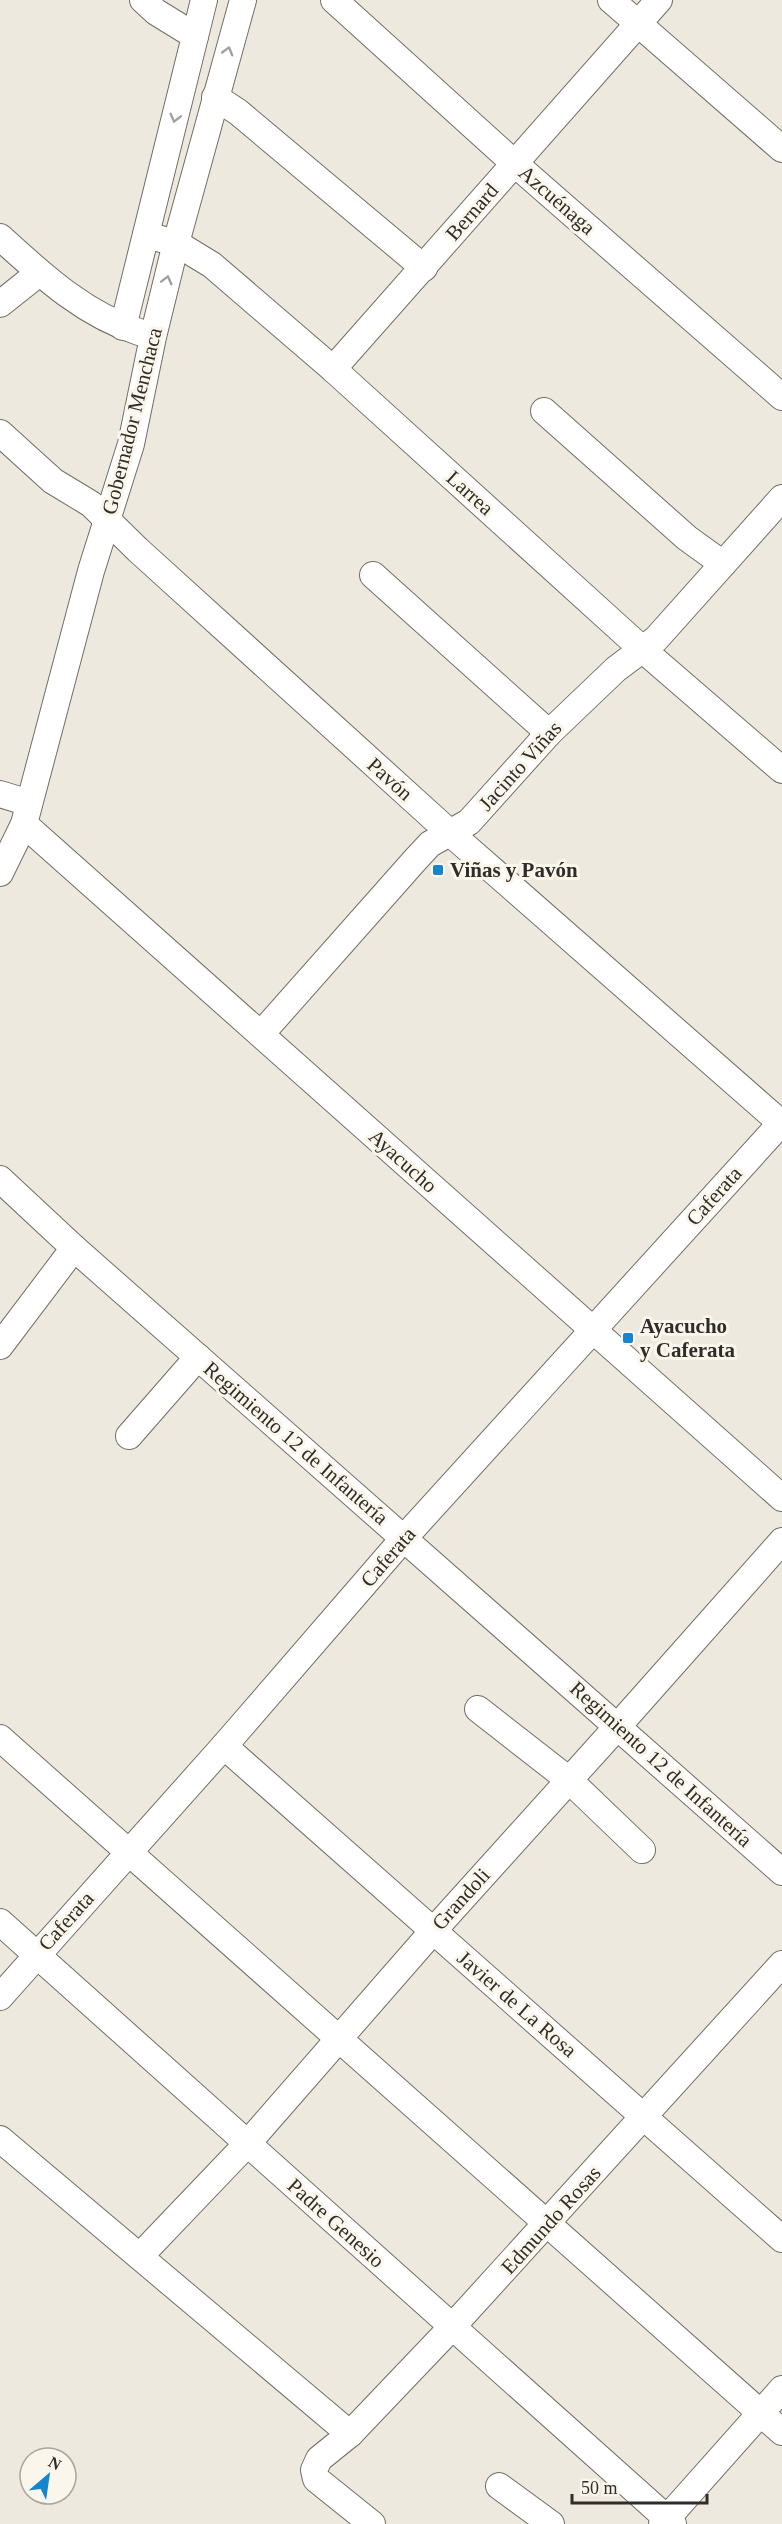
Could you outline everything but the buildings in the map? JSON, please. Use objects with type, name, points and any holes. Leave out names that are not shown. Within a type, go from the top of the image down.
[{"type":"street","points":[[143,0],[156,12],[195,36]]},
{"type":"street","name":"Gobernador Menchaca","points":[[123,327],[204,0]]},
{"type":"street","name":"Gobernador Menchaca","points":[[0,873],[26,814],[91,571],[131,444],[153,337],[176,243],[243,0]]},
{"type":"street","name":"Azcuénaga","points":[[334,0],[514,162],[782,397]]},
{"type":"street","points":[[611,0],[782,149]]},
{"type":"street","name":"Bernard","points":[[333,369],[659,0]]},
{"type":"street","points":[[215,97],[238,112],[424,268]]},
{"type":"street","name":"Larrea","points":[[146,235],[176,243],[212,265],[333,369],[642,649],[782,770]]},
{"type":"street","points":[[0,237],[39,273],[85,308],[123,327],[153,337]]},
{"type":"street","points":[[0,304],[39,273]]},
{"type":"street","points":[[544,411],[680,532],[723,564]]},
{"type":"street","name":"Pavón","points":[[0,433],[52,481],[91,504],[138,550],[449,832],[782,1123]]},
{"type":"street","name":"Jacinto Viñas","points":[[261,1034],[430,844],[449,832],[461,829],[469,822],[549,733],[602,682],[656,639],[782,498]]},
{"type":"street","points":[[373,575],[549,733]]},
{"type":"street","name":"Ayacucho","points":[[0,794],[26,814],[261,1034],[782,1498]]},
{"type":"street","name":"Caferata","points":[[0,1997],[224,1746],[404,1538],[782,1123]]},
{"type":"street","name":"Regimiento 12 de Infantería","points":[[0,1179],[74,1248],[782,1872]]},
{"type":"street","points":[[0,1346],[74,1248]]},
{"type":"street","points":[[129,1436],[198,1357]]},
{"type":"street","name":"Grandoli","points":[[140,2256],[247,2144],[339,2037],[782,1540]]},
{"type":"street","points":[[478,1709],[569,1780],[642,1850]]},
{"type":"street","points":[[0,1738],[782,2432]]},
{"type":"street","name":"Javier de La Rosa","points":[[224,1746],[782,2239]]},
{"type":"street","name":"Padre Genesio","points":[[0,1922],[668,2522]]},
{"type":"street","name":"Edmundo Rosas","points":[[372,2524],[316,2479],[315,2470],[319,2459],[350,2434],[452,2327],[549,2223],[782,1964]]},
{"type":"street","points":[[0,2139],[350,2434]]},
{"type":"street","points":[[668,2522],[782,2389]]},
{"type":"street","points":[[499,2486],[550,2524]]},
{"type":"place","name":"Viñas y Pavón","points":[[438,870]]},
{"type":"place","name":"Ayacucho y Caferata","points":[[628,1338]]}]
